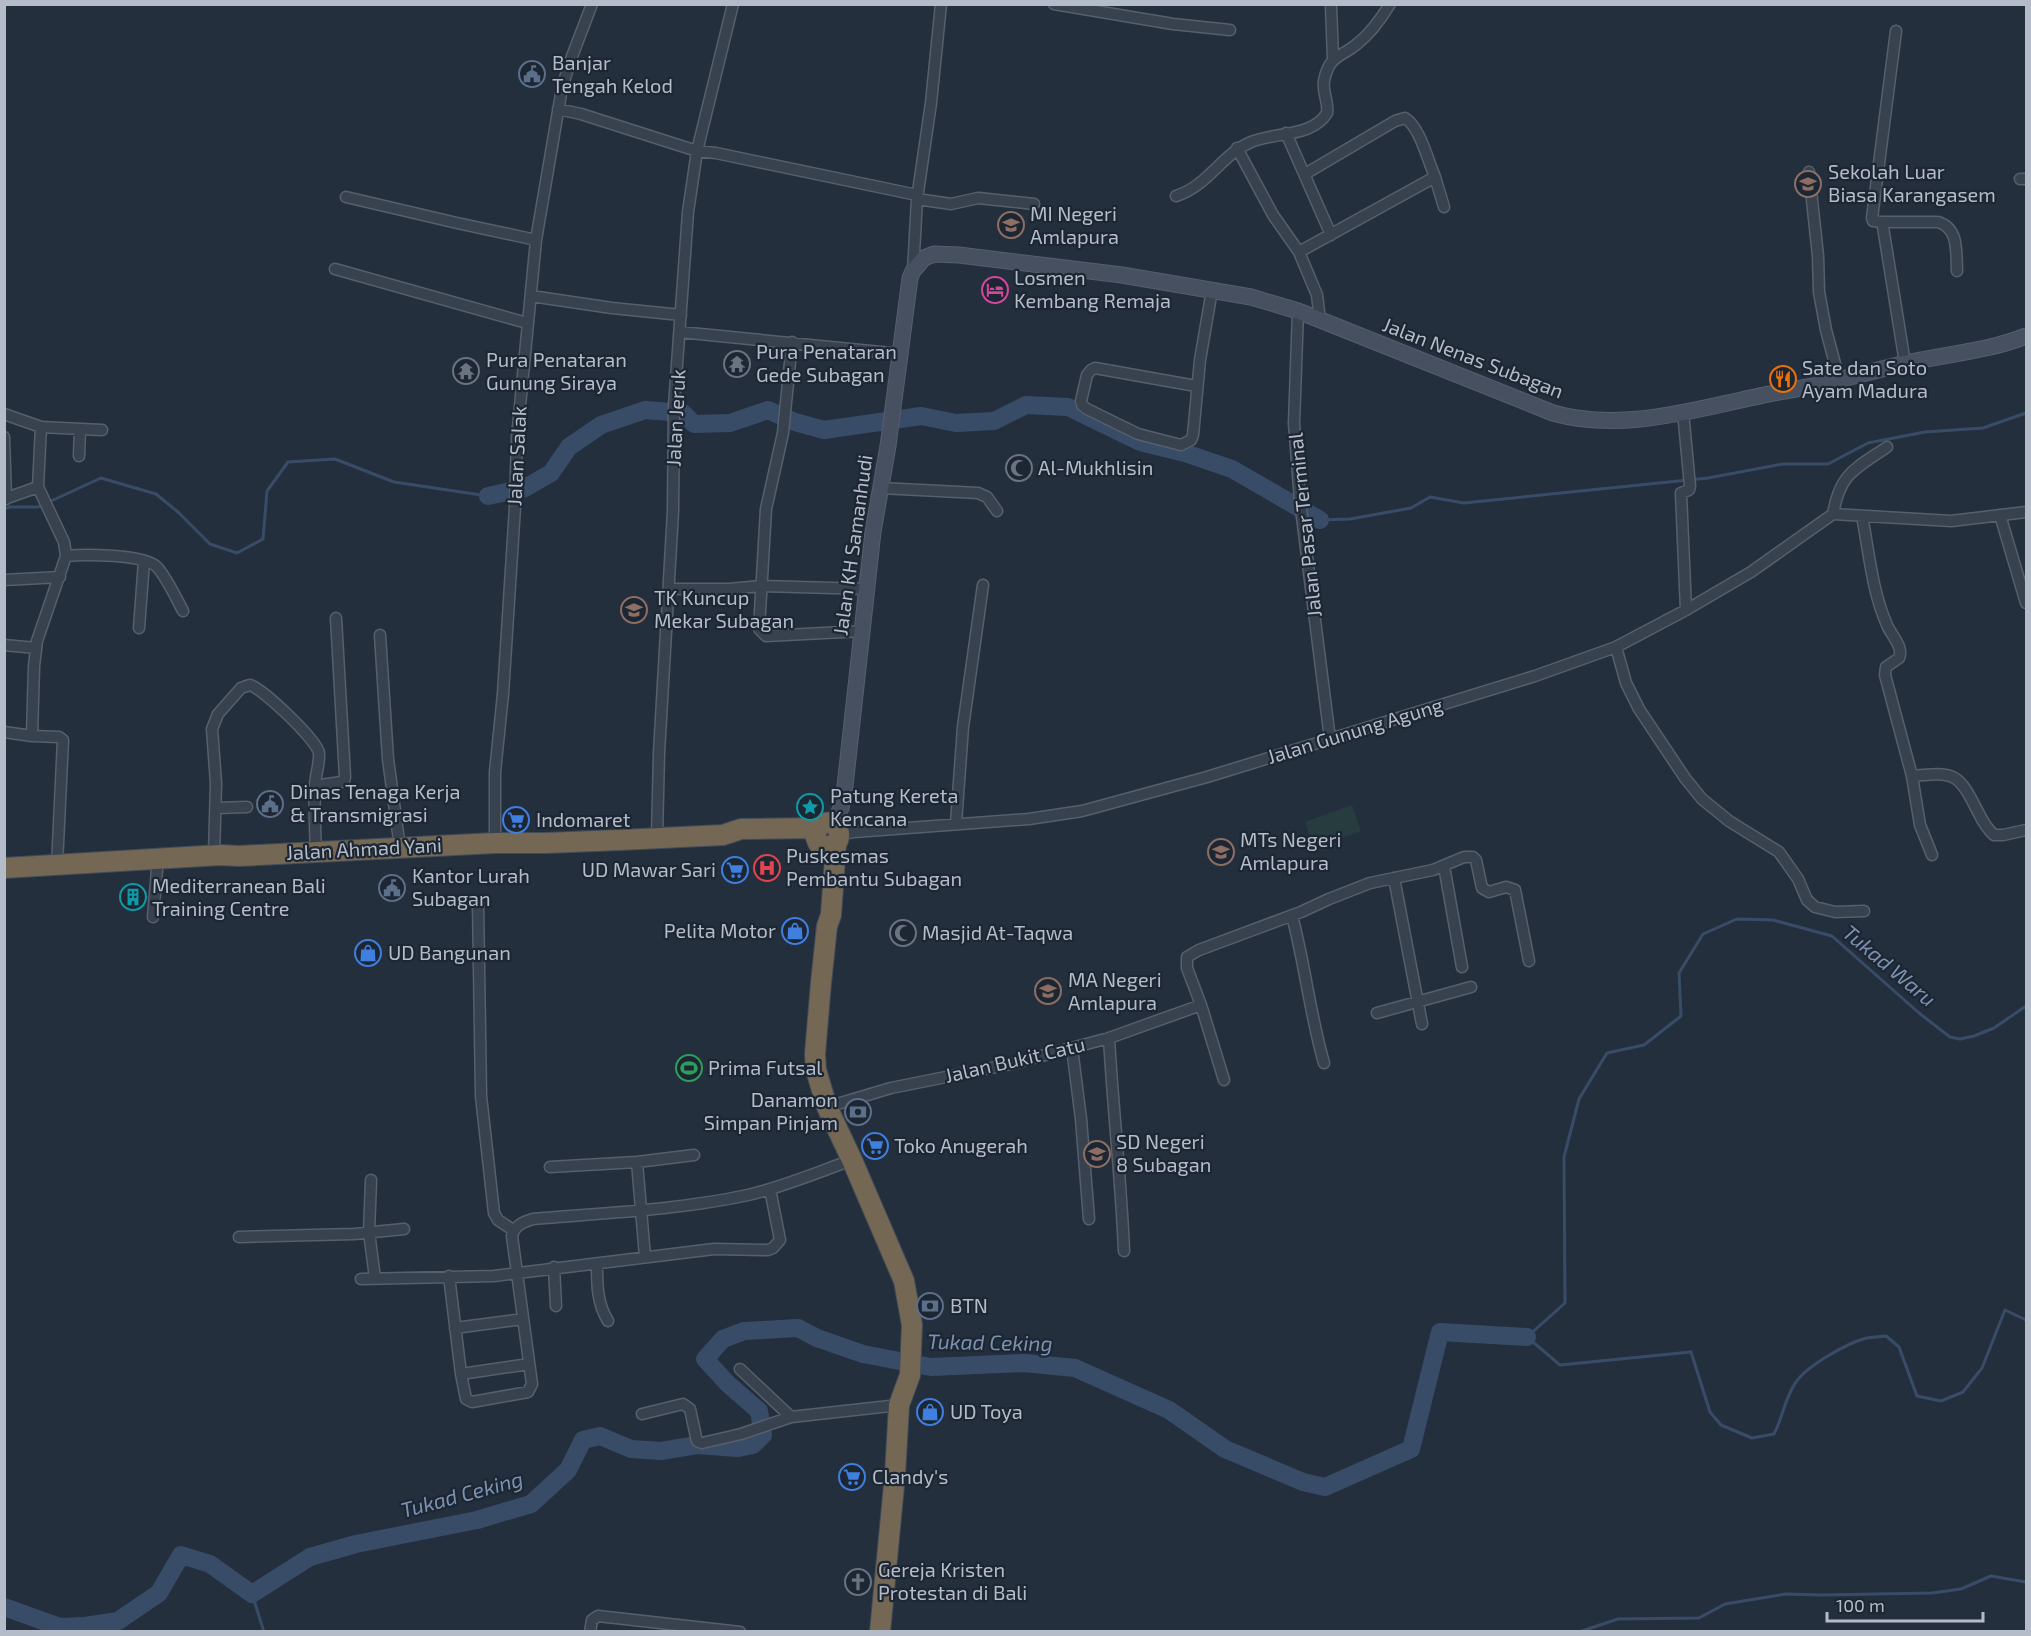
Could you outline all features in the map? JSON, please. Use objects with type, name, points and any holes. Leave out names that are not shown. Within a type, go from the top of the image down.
[{"type":"highway","name":"Jalan Ahmad Yani","points":[[4,868],[214,855],[239,856],[495,843],[567,843],[723,835],[741,842],[827,836]]},
{"type":"highway","points":[[827,836],[823,916],[827,926],[815,1054],[819,1084],[904,1281],[910,1310],[912,1345],[910,1374]]},
{"type":"highway","points":[[880,1632],[894,1487],[898,1405],[910,1375],[911,1396],[892,1632]]},
{"type":"main road","name":"Jalan Nenas Subagan","points":[[913,271],[924,258],[934,254],[948,254],[1122,275],[1251,297],[1298,311],[1568,417],[1611,421],[1683,412],[1905,363],[1986,349],[2026,336]]},
{"type":"main road","name":"Jalan KH Samanhudi","points":[[827,836],[841,808],[844,795],[873,532],[893,412],[908,289],[913,271]]},
{"type":"street","name":"Jalan Salak","points":[[495,843],[495,771],[503,694],[517,480],[517,437],[536,240],[558,109],[571,59],[591,4]]},
{"type":"street","name":"Jalan Jeruk","points":[[657,837],[659,753],[673,511],[674,426],[688,212],[697,151],[733,4]]},
{"type":"street","points":[[913,271],[917,197],[931,103],[941,4]]},
{"type":"street","points":[[1054,4],[1173,24],[1230,30]]},
{"type":"street","points":[[1333,59],[1356,46],[1369,33],[1390,4]]},
{"type":"street","points":[[1176,196],[1197,186],[1237,148],[1254,140],[1315,126],[1324,118],[1328,110],[1324,88],[1325,79],[1333,59],[1331,6]]},
{"type":"street","points":[[1896,31],[1872,218],[1875,222],[1938,222],[1946,225],[1950,229],[1956,246],[1957,271]]},
{"type":"street","points":[[558,109],[581,114],[697,151],[716,153],[951,204],[978,198],[1034,204]]},
{"type":"street","points":[[1305,174],[1400,118],[1412,124],[1435,177],[1444,207]]},
{"type":"street","points":[[1286,132],[1331,234]]},
{"type":"street","points":[[1237,148],[1273,215],[1299,252],[1314,285],[1320,320]]},
{"type":"street","points":[[1809,172],[1818,256],[1819,292],[1839,379]]},
{"type":"street","points":[[1299,252],[1435,177]]},
{"type":"street","points":[[346,197],[536,240]]},
{"type":"street","points":[[1882,222],[1905,363]]},
{"type":"street","points":[[335,268],[527,323]]},
{"type":"street","points":[[1196,386],[1095,368],[1087,375],[1082,405],[1138,434],[1181,445],[1191,440],[1196,386],[1212,290]]},
{"type":"street","points":[[531,296],[681,315]]},
{"type":"street","name":"Jalan Pasar Terminal","points":[[1298,311],[1294,423],[1301,514],[1329,739]]},
{"type":"street","points":[[680,332],[901,354]]},
{"type":"street","points":[[792,342],[783,433],[766,509],[759,629],[766,636],[862,631]]},
{"type":"street","points":[[1683,412],[1690,486],[1689,490],[1681,493],[1686,610]]},
{"type":"street","points":[[4,414],[41,427],[102,430]]},
{"type":"street","points":[[32,736],[36,648],[40,627],[66,556],[64,542],[40,489],[41,427]]},
{"type":"street","points":[[79,456],[80,429]]},
{"type":"street","points":[[4,437],[5,499],[40,489]]},
{"type":"street","points":[[1887,447],[1847,475],[1841,483],[1833,514],[1951,521],[2026,512]]},
{"type":"street","points":[[881,488],[978,493],[987,497],[997,511]]},
{"type":"street","name":"Jalan Gunung Agung","points":[[827,836],[956,823],[1029,819],[1082,811],[1207,777],[1535,675],[1616,647],[1686,610],[1750,572],[1833,514]]},
{"type":"street","points":[[2000,515],[2026,603]]},
{"type":"street","points":[[1862,516],[1876,591],[1887,626],[1900,651],[1899,658],[1886,667],[1885,675],[1912,776],[1920,825],[1932,855]]},
{"type":"street","points":[[66,556],[86,554],[152,564],[159,569],[183,611]]},
{"type":"street","points":[[140,628],[144,561]]},
{"type":"street","points":[[4,580],[60,577]]},
{"type":"street","points":[[956,823],[963,727],[983,585]]},
{"type":"street","points":[[669,590],[761,586],[868,589]]},
{"type":"street","points":[[315,786],[341,782],[345,777],[336,618]]},
{"type":"street","points":[[380,636],[388,759],[400,848]]},
{"type":"street","points":[[4,645],[36,648]]},
{"type":"street","points":[[1616,647],[1626,683],[1640,709],[1680,771],[1702,799],[1729,822],[1779,852],[1798,879],[1807,900],[1815,907],[1835,912],[1864,911]]},
{"type":"street","points":[[214,855],[216,808],[212,729],[218,714],[241,688],[247,686],[254,686],[269,698],[316,746],[319,753],[315,786],[316,851]]},
{"type":"street","points":[[4,732],[62,738],[64,743],[57,865]]},
{"type":"street","points":[[1912,776],[1938,774],[1959,780],[1994,835],[2003,836],[2026,830]]},
{"type":"street","points":[[216,808],[247,807]]},
{"type":"street","points":[[1224,1080],[1187,968],[1187,957],[1199,950],[1292,916],[1370,883],[1433,870],[1464,857],[1473,857],[1476,860],[1482,888],[1489,892],[1506,887],[1515,890],[1529,961]]},
{"type":"street","points":[[153,917],[158,858]]},
{"type":"street","points":[[1444,866],[1462,967]]},
{"type":"street","points":[[1394,878],[1422,1024]]},
{"type":"street","points":[[478,902],[481,1096],[491,1191],[494,1213],[498,1220],[513,1230]]},
{"type":"street","points":[[1292,916],[1299,942],[1315,1034],[1324,1063]]},
{"type":"street","points":[[1377,1012],[1471,987]]},
{"type":"street","name":"Jalan Bukit Catu","points":[[827,1107],[891,1088],[1011,1064],[1109,1038],[1201,1005]]},
{"type":"street","points":[[1109,1038],[1112,1106],[1122,1192],[1124,1251]]},
{"type":"street","points":[[1072,1048],[1081,1119],[1089,1219]]},
{"type":"street","points":[[550,1167],[637,1162],[694,1155]]},
{"type":"street","points":[[449,1276],[465,1397],[472,1402],[528,1392],[532,1384],[512,1236],[513,1230],[519,1224],[533,1219],[641,1210],[733,1198],[770,1189],[852,1160]]},
{"type":"street","points":[[637,1162],[645,1257]]},
{"type":"street","points":[[371,1180],[369,1232],[375,1278]]},
{"type":"street","points":[[361,1279],[495,1276],[714,1249],[768,1250],[780,1240],[770,1189]]},
{"type":"street","points":[[239,1237],[404,1229]]},
{"type":"street","points":[[597,1264],[599,1303],[608,1321]]},
{"type":"street","points":[[554,1267],[556,1306]]},
{"type":"street","points":[[455,1328],[523,1319]]},
{"type":"street","points":[[461,1374],[529,1364]]},
{"type":"street","points":[[740,1369],[791,1417]]},
{"type":"street","points":[[642,1414],[683,1404],[690,1408],[697,1441],[708,1442],[741,1434],[791,1417],[898,1405]]},
{"type":"street","points":[[590,1632],[592,1620],[598,1616],[655,1628],[740,1632]]},
{"type":"green space","points":[[1352,805],[1361,831],[1314,848],[1305,822]]},
{"type":"waterway","points":[[488,496],[525,488],[551,473],[569,447],[601,425],[645,410],[683,413],[694,424],[730,423],[768,410],[795,422],[824,430],[921,416],[956,423],[994,421],[1026,405],[1068,407],[1140,442],[1185,453],[1232,469],[1320,520]]},
{"type":"waterway","points":[[1320,520],[1350,519],[1411,508],[1430,497],[1464,503],[1708,478],[1783,464],[1828,464],[1868,443],[1925,432],[1983,428],[2026,413]]},
{"type":"waterway","points":[[4,509],[38,507],[101,478],[156,494],[210,544],[237,553],[263,539],[267,491],[288,462],[335,459],[394,482],[488,496]]},
{"type":"waterway","name":"Tukad Waru","points":[[2026,1006],[1994,1028],[1960,1039],[1950,1037],[1919,1013],[1832,936],[1773,920],[1737,919],[1703,934],[1679,973],[1681,1016],[1644,1045],[1607,1053],[1579,1099],[1564,1157],[1565,1303],[1527,1337],[1560,1365],[1691,1352],[1710,1412],[1721,1425],[1752,1438],[1774,1434],[1789,1394],[1808,1369],[1855,1342],[1866,1338],[1886,1336],[1899,1347],[1917,1396],[1941,1401],[1963,1392],[1982,1368],[2005,1310],[2026,1320]]},
{"type":"waterway","name":"Tukad Ceking","points":[[4,1607],[60,1627],[118,1621],[159,1593],[181,1555],[210,1564],[252,1594],[310,1557],[356,1544],[477,1520],[531,1504],[568,1470],[583,1440],[600,1436],[631,1449],[661,1451],[697,1445],[738,1448],[753,1445],[763,1435],[759,1411],[728,1384],[705,1359],[723,1339],[744,1331],[798,1328],[817,1338],[863,1354],[931,1367],[1024,1363],[1075,1368],[1169,1410],[1225,1449],[1303,1482],[1325,1487],[1411,1449],[1440,1332],[1527,1337]]},
{"type":"waterway","points":[[1579,1632],[1618,1619],[1699,1618],[1725,1604],[1786,1594],[1932,1593],[1961,1589],[1991,1576],[2026,1582]]},
{"type":"waterway","points":[[252,1594],[264,1632]]},
{"type":"place","name":"Banjar Tengah Kelod","points":[[532,74]]},
{"type":"place","name":"Sekolah Luar Biasa Karangasem","points":[[1808,184]]},
{"type":"place","name":"MI Negeri Amlapura","points":[[1011,225]]},
{"type":"place","name":"Losmen Kembang Remaja","points":[[995,290]]},
{"type":"place","name":"Pura Penataran Gede Subagan","points":[[737,364]]},
{"type":"place","name":"Pura Penataran Gunung Siraya","points":[[466,371]]},
{"type":"place","name":"Sate dan Soto Ayam Madura","points":[[1783,379]]},
{"type":"place","name":"Al-Mukhlisin","points":[[1019,468]]},
{"type":"place","name":"TK Kuncup Mekar Subagan","points":[[634,610]]},
{"type":"place","name":"Dinas Tenaga Kerja & Transmigrasi","points":[[270,804]]},
{"type":"place","name":"Patung Kereta Kencana","points":[[810,807]]},
{"type":"place","name":"Indomaret","points":[[516,820]]},
{"type":"place","name":"MTs Negeri Amlapura","points":[[1221,852]]},
{"type":"place","name":"Puskesmas Pembantu Subagan","points":[[767,868]]},
{"type":"place","name":"UD Mawar Sari","points":[[735,870]]},
{"type":"place","name":"Kantor Lurah Subagan","points":[[392,888]]},
{"type":"place","name":"Mediterranean Bali Training Centre","points":[[133,897]]},
{"type":"place","name":"Pelita Motor","points":[[795,931]]},
{"type":"place","name":"Masjid At-Taqwa","points":[[903,933]]},
{"type":"place","name":"UD Bangunan","points":[[368,953]]},
{"type":"place","name":"MA Negeri Amlapura","points":[[1048,991]]},
{"type":"place","name":"Prima Futsal","points":[[689,1068]]},
{"type":"place","name":"Danamon Simpan Pinjam","points":[[858,1112]]},
{"type":"place","name":"Toko Anugerah","points":[[875,1146]]},
{"type":"place","name":"SD Negeri 8 Subagan","points":[[1097,1154]]},
{"type":"place","name":"BTN","points":[[930,1306]]},
{"type":"place","name":"UD Toya","points":[[930,1412]]},
{"type":"place","name":"Clandy's","points":[[852,1477]]},
{"type":"place","name":"Gereja Kristen Protestan di Bali","points":[[858,1582]]}]
